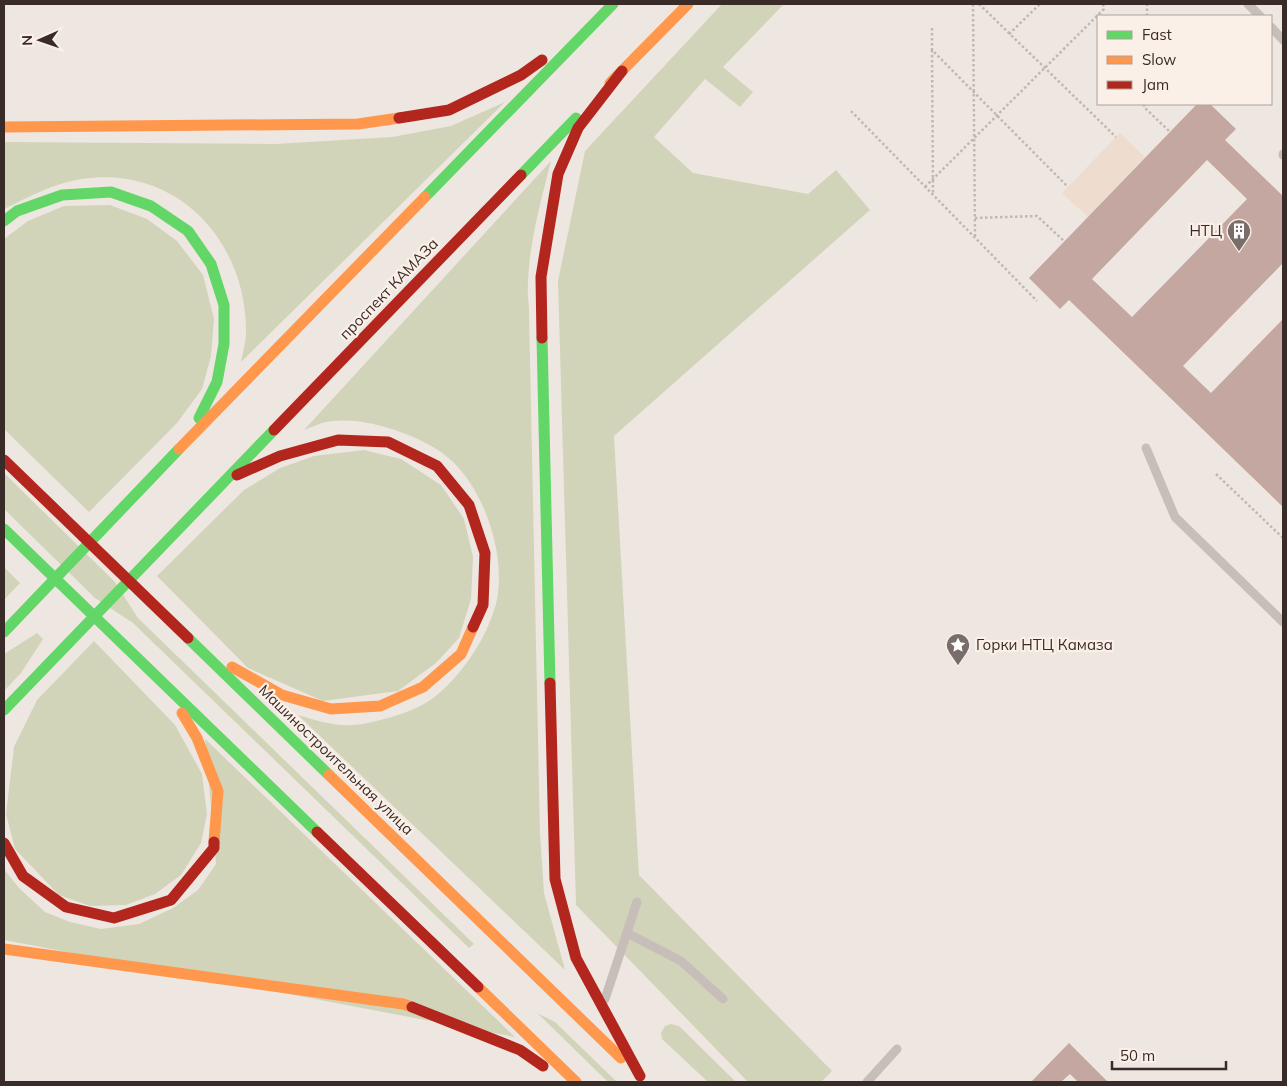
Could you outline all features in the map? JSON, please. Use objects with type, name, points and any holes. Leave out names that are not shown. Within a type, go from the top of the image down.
[{"type":"main road","points":[[4,632],[135,494],[613,4]]},
{"type":"main road","name":"проспект КАМАЗа","points":[[5,716],[17,696],[57,653],[688,4]]},
{"type":"main road","points":[[4,127],[358,124],[448,110],[521,76],[597,20]]},
{"type":"main road","points":[[622,71],[578,128],[558,174],[541,277],[555,879],[576,958],[644,1079]]},
{"type":"main road","points":[[4,221],[17,211],[62,195],[111,192],[151,206],[188,231],[211,264],[219,288],[224,305],[224,344],[216,382],[188,440]]},
{"type":"main road","points":[[199,648],[282,695],[331,709],[380,706],[423,687],[461,654],[483,605],[486,553],[469,505],[437,466],[388,442],[338,440],[280,456],[225,480]]},
{"type":"main road","points":[[4,450],[20,475]]},
{"type":"main road","name":"Машиностроительная улица","points":[[4,460],[644,1079]]},
{"type":"main road","points":[[4,529],[576,1082]]},
{"type":"main road","points":[[4,843],[23,876],[66,907],[114,918],[171,900],[214,848],[218,791],[197,738],[163,683]]},
{"type":"main road","points":[[4,949],[403,1004],[520,1050],[565,1082]]},
{"type":"lane","points":[[1248,4],[1259,15]]},
{"type":"lane","points":[[1272,28],[1283,40]]},
{"type":"lane","points":[[1146,448],[1175,517],[1283,622]]},
{"type":"lane","points":[[602,1006],[637,902]]},
{"type":"lane","points":[[627,933],[681,961],[723,999]]},
{"type":"lane","points":[[867,1082],[897,1049]]},
{"type":"path","points":[[973,4],[975,238]]},
{"type":"path","points":[[979,4],[1116,137]]},
{"type":"path","points":[[1010,34],[1040,4]]},
{"type":"path","points":[[1098,15],[1104,9],[1103,4]]},
{"type":"path","points":[[925,187],[1097,16]]},
{"type":"path","points":[[932,28],[933,194]]},
{"type":"path","points":[[932,50],[1068,187]]},
{"type":"path","points":[[1144,105],[1170,132]]},
{"type":"path","points":[[851,111],[1037,301]]},
{"type":"path","points":[[975,218],[1037,216],[1064,241]]},
{"type":"path","points":[[1216,474],[1283,538]]},
{"type":"green space","points":[[722,4],[784,4],[723,67],[753,92],[740,107],[705,79],[654,137],[693,173],[808,194],[836,170],[870,210],[614,436],[639,875],[832,1071],[821,1082],[748,1082],[576,905],[558,281],[585,151]]},
{"type":"green space","points":[[505,102],[241,362],[246,331],[243,298],[234,267],[219,239],[199,216],[175,197],[147,184],[116,178],[82,179],[52,187],[4,209],[4,142],[275,144],[392,137],[451,126]]},
{"type":"green space","points":[[551,161],[533,238],[528,291],[540,833],[544,893],[565,970],[298,715],[325,722],[349,725],[380,720],[417,708],[443,690],[467,663],[490,622],[499,586],[496,547],[484,508],[464,474],[452,461],[421,440],[371,424],[331,421],[304,430]]},
{"type":"green space","points":[[110,205],[147,219],[177,241],[203,275],[214,319],[211,356],[202,389],[177,423],[89,512],[4,429],[4,239],[28,221],[64,206]]},
{"type":"green space","points":[[364,450],[401,459],[441,485],[464,519],[473,557],[471,599],[459,638],[436,663],[398,691],[323,701],[248,668],[157,576],[244,490],[280,468],[314,456]]},
{"type":"green space","points":[[4,473],[114,581],[138,618],[474,944],[469,948],[133,623],[95,598],[4,509]]},
{"type":"green space","points":[[4,567],[20,583],[4,600]]},
{"type":"green space","points":[[37,633],[43,639],[21,673],[4,691],[4,654]]},
{"type":"green space","points":[[94,641],[175,725],[202,774],[207,814],[201,843],[181,875],[155,894],[126,905],[90,906],[59,895],[15,849],[6,814],[14,747],[37,700]]},
{"type":"green space","points":[[205,739],[515,1037],[4,940],[4,869],[19,888],[45,912],[70,922],[101,929],[139,924],[173,908],[198,890],[216,864]]},
{"type":"green space","points":[[537,1013],[555,1022],[617,1082],[608,1082]]},
{"type":"green space","points":[[671,1024],[679,1026],[736,1082],[708,1082],[662,1039],[661,1033],[665,1026]]},
{"type":"shaded area","points":[[1120,133],[1145,157],[1088,217],[1062,193]]},
{"type":"building","name":"НТЦ","points":[[1196,105],[1211,105],[1236,129],[1225,140],[1283,196],[1283,263],[1183,366],[1211,393],[1283,319],[1283,507],[1069,300],[1060,309],[1029,278]],"holes":[[[1207,160],[1247,199],[1132,317],[1092,279]]]},
{"type":"building","points":[[1069,1043],[1108,1082],[1078,1082],[1070,1074],[1061,1082],[1031,1082]]},
{"type":"traffic: fast","points":[[425,197],[613,4]]},
{"type":"traffic: fast","points":[[521,175],[576,118]]},
{"type":"traffic: fast","points":[[4,221],[17,211],[62,195],[111,192],[151,206],[188,231],[211,264],[224,305],[224,344],[217,382],[199,418]]},
{"type":"traffic: fast","points":[[542,338],[550,683]]},
{"type":"traffic: fast","points":[[4,710],[274,430]]},
{"type":"traffic: fast","points":[[4,632],[179,449]]},
{"type":"traffic: fast","points":[[4,529],[317,832]]},
{"type":"traffic: fast","points":[[188,638],[329,775]]},
{"type":"traffic: slow","points":[[610,83],[688,4]]},
{"type":"traffic: slow","points":[[4,127],[358,124],[399,118]]},
{"type":"traffic: slow","points":[[179,449],[425,197]]},
{"type":"traffic: slow","points":[[232,667],[282,695],[331,709],[380,706],[423,687],[461,654],[473,627]]},
{"type":"traffic: slow","points":[[182,713],[197,738],[218,791],[214,842]]},
{"type":"traffic: slow","points":[[329,775],[621,1058]]},
{"type":"traffic: slow","points":[[4,949],[403,1004],[412,1007]]},
{"type":"traffic: slow","points":[[478,987],[576,1082]]},
{"type":"traffic: jam","points":[[399,118],[449,110],[521,75],[542,60]]},
{"type":"traffic: jam","points":[[542,338],[541,277],[558,174],[578,128],[622,71]]},
{"type":"traffic: jam","points":[[274,430],[521,175]]},
{"type":"traffic: jam","points":[[237,475],[280,456],[338,440],[388,442],[437,466],[469,505],[485,553],[483,605],[473,627]]},
{"type":"traffic: jam","points":[[4,460],[188,638]]},
{"type":"traffic: jam","points":[[550,683],[555,879],[576,958],[640,1076]]},
{"type":"traffic: jam","points":[[317,832],[478,987]]},
{"type":"traffic: jam","points":[[4,843],[23,876],[66,907],[114,918],[171,900],[214,848],[214,842]]},
{"type":"traffic: jam","points":[[412,1007],[520,1050],[543,1066]]},
{"type":"place","name":"НТЦ","points":[[1239,252]]},
{"type":"place","name":"Горки НТЦ Камаза","points":[[958,666]]}]
